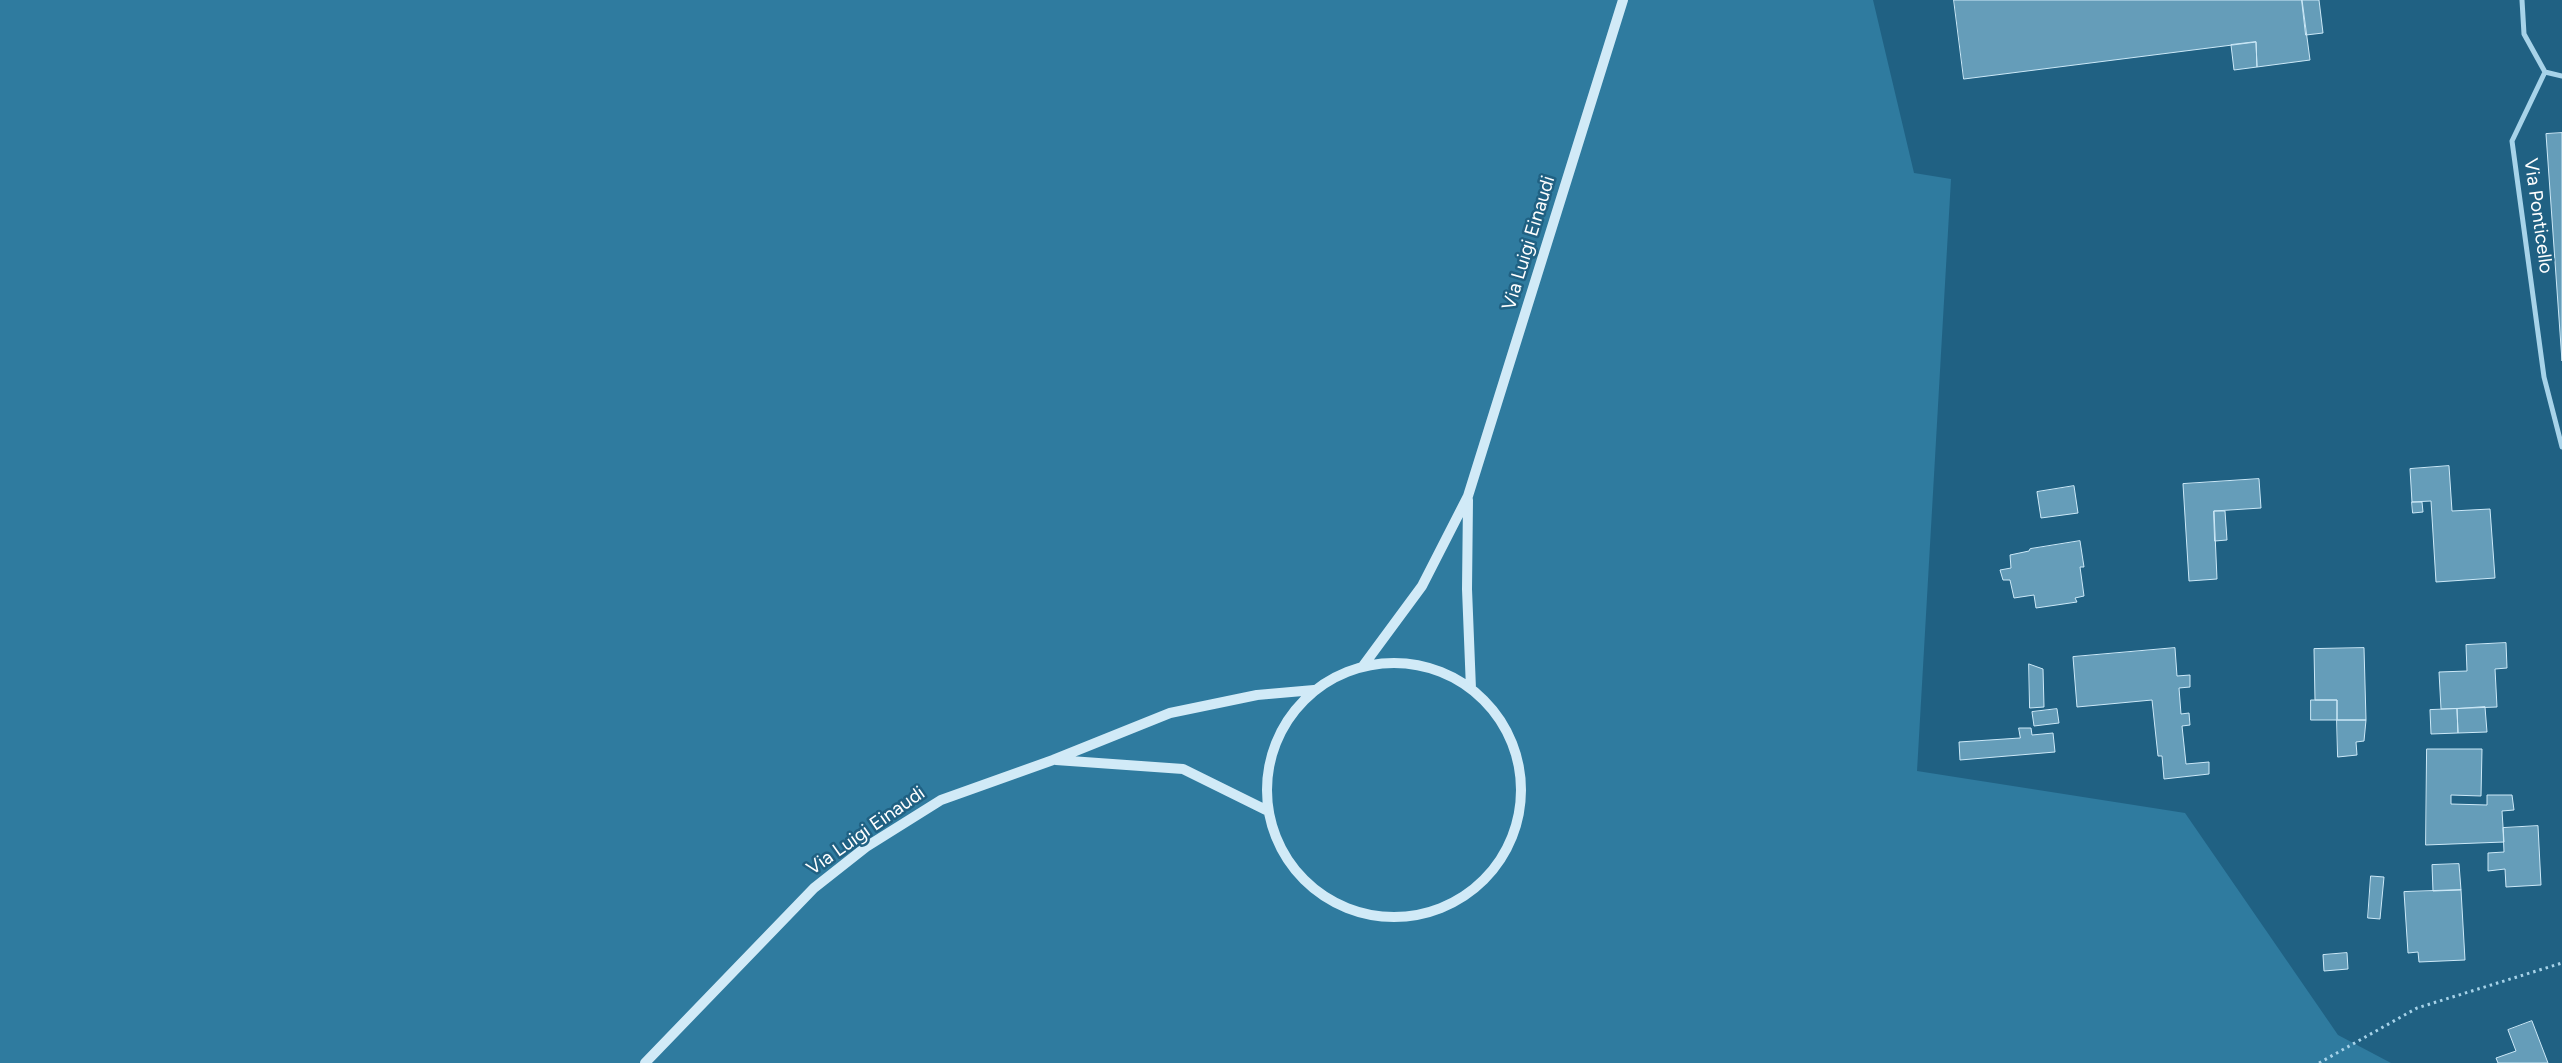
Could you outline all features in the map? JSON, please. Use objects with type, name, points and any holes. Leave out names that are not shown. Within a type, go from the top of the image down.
[{"type":"street","name":"Via Luigi Einaudi","points":[[1468,496],[1623,0]]},
{"type":"street","points":[[2522,0],[2524,34],[2545,72],[2562,76]]},
{"type":"street","name":"Via Ponticello","points":[[2545,72],[2512,141],[2544,377],[2562,447]]},
{"type":"street","points":[[1363,666],[1422,586],[1468,496]]},
{"type":"street","points":[[1468,496],[1467,589],[1471,689]]},
{"type":"street","points":[[1385,662],[1408,663],[1431,668],[1452,677],[1471,689],[1492,708],[1506,732],[1517,757],[1521,785],[1519,813],[1511,840],[1497,864],[1480,884],[1457,901],[1431,912],[1409,916],[1386,917],[1363,914],[1342,906],[1322,895],[1304,880],[1290,862],[1280,846],[1268,811],[1266,784],[1274,749],[1280,732],[1295,709],[1314,690],[1337,675],[1363,666],[1385,662]]},
{"type":"street","name":"Via Luigi Einaudi","points":[[645,1063],[814,888],[866,847],[941,800],[1053,760],[1170,713],[1257,695],[1314,690]]},
{"type":"street","points":[[1053,760],[1183,769],[1268,811]]},
{"type":"path","points":[[2318,1063],[2417,1008],[2562,963]]},
{"type":"shaded area","points":[[0,0],[1873,0],[1914,173],[1951,179],[1917,771],[2185,813],[2338,1035],[2391,1063],[0,1063]]},
{"type":"building","points":[[1954,0],[2302,0],[2310,60],[2257,67],[2256,42],[1964,79]]},
{"type":"building","points":[[2302,0],[2319,0],[2323,33],[2306,35]]},
{"type":"building","points":[[2256,42],[2257,67],[2234,70],[2231,45]]},
{"type":"building","points":[[2562,133],[2562,361],[2546,134]]},
{"type":"building","points":[[2449,466],[2452,511],[2490,509],[2495,578],[2436,582],[2431,501],[2412,502],[2410,469]]},
{"type":"building","points":[[2259,479],[2261,508],[2214,511],[2217,579],[2189,581],[2183,484]]},
{"type":"building","points":[[2074,486],[2078,513],[2041,518],[2037,492]]},
{"type":"building","points":[[2412,502],[2422,502],[2423,512],[2413,513]]},
{"type":"building","points":[[2214,511],[2225,511],[2227,540],[2215,541]]},
{"type":"building","points":[[2080,541],[2084,567],[2080,567],[2084,596],[2075,598],[2077,602],[2036,608],[2034,595],[2014,598],[2010,580],[2003,580],[2000,570],[2011,568],[2010,555],[2029,551],[2030,549]]},
{"type":"building","points":[[2506,643],[2507,668],[2495,669],[2497,707],[2441,709],[2439,672],[2467,671],[2466,645]]},
{"type":"building","points":[[2175,648],[2177,676],[2190,675],[2190,687],[2179,688],[2181,714],[2189,713],[2190,725],[2182,726],[2186,764],[2209,762],[2209,774],[2164,779],[2162,756],[2158,756],[2152,700],[2077,707],[2073,657]]},
{"type":"building","points":[[2364,648],[2366,720],[2337,720],[2337,700],[2315,700],[2314,649]]},
{"type":"building","points":[[2029,664],[2043,669],[2044,707],[2030,708]]},
{"type":"building","points":[[2311,700],[2337,700],[2337,720],[2311,720]]},
{"type":"building","points":[[2485,707],[2487,732],[2458,733],[2457,709]]},
{"type":"building","points":[[2057,709],[2059,723],[2034,726],[2032,712]]},
{"type":"building","points":[[2457,709],[2458,733],[2431,734],[2430,710]]},
{"type":"building","points":[[2337,720],[2366,720],[2364,741],[2356,742],[2357,755],[2338,757]]},
{"type":"building","points":[[2019,728],[2031,728],[2032,735],[2053,733],[2055,752],[1960,760],[1959,742],[2020,738]]},
{"type":"building","points":[[2427,749],[2482,749],[2481,796],[2451,795],[2451,804],[2487,805],[2487,795],[2512,795],[2514,810],[2502,811],[2504,842],[2426,845]]},
{"type":"building","points":[[2538,826],[2541,885],[2506,887],[2505,869],[2488,871],[2488,853],[2504,852],[2503,828]]},
{"type":"building","points":[[2459,864],[2461,890],[2433,891],[2432,865]]},
{"type":"building","points":[[2371,876],[2384,877],[2380,919],[2368,918]]},
{"type":"building","points":[[2461,890],[2465,960],[2419,962],[2418,952],[2408,953],[2404,892]]},
{"type":"building","points":[[2347,953],[2348,969],[2324,971],[2323,955]]},
{"type":"building","points":[[2532,1021],[2548,1063],[2498,1063],[2496,1058],[2516,1051],[2508,1030]]}]
